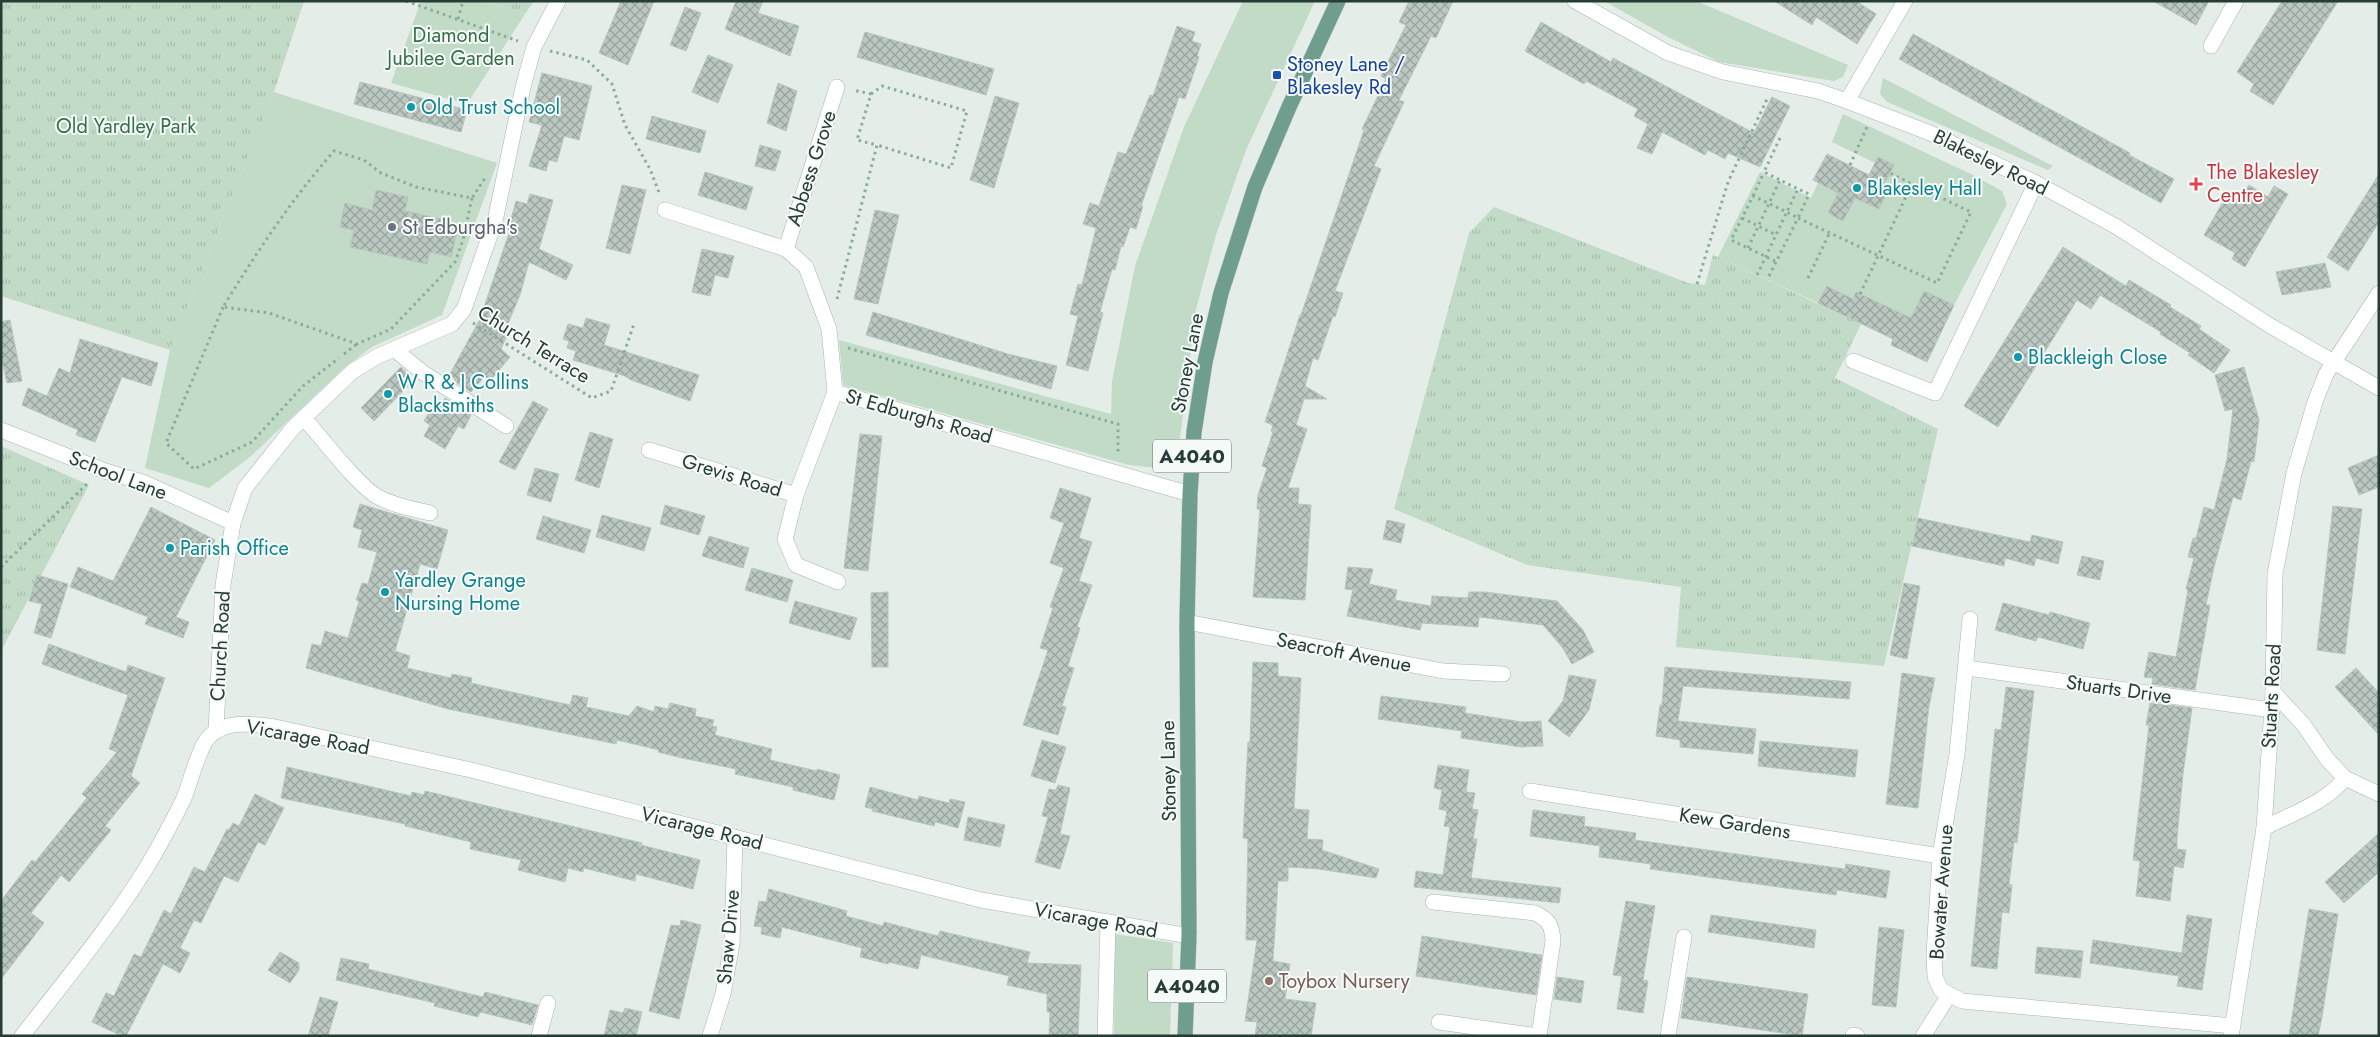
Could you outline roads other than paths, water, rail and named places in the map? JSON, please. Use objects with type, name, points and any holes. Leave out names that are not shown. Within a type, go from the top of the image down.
[{"type":"main road","name":"Stoney Lane","points":[[1189,936],[1186,622],[1194,432],[1205,362],[1221,293],[1255,187],[1288,107],[1338,1]]},
{"type":"main road","name":"A4040","points":[[1185,1036],[1189,936]]},
{"type":"street","name":"Church Road","points":[[22,1036],[118,909],[153,856],[183,800],[201,748],[216,731],[223,586],[233,523],[245,488],[292,429],[353,371],[452,324],[462,312],[495,221],[523,87],[534,47],[558,1]]},
{"type":"street","name":"Blakesley Road","points":[[1575,1],[1668,53],[1723,72],[1818,91],[1876,111],[1930,132],[2036,182],[2117,227],[2269,325],[2379,388]]},
{"type":"street","points":[[1847,101],[1905,1]]},
{"type":"street","points":[[2212,46],[2236,1]]},
{"type":"street","name":"Abbess Grove","points":[[786,249],[837,87]]},
{"type":"street","points":[[1853,361],[1935,393],[2036,182]]},
{"type":"street","name":"St Edburghs Road","points":[[665,210],[786,249],[806,267],[829,329],[835,392],[1190,494]]},
{"type":"street","name":"Stuarts Road","points":[[2232,1031],[2264,828],[2273,692],[2275,574],[2294,472],[2315,402],[2332,362],[2379,293]]},
{"type":"street","points":[[394,350],[422,372],[506,426]]},
{"type":"street","name":"Grevis Road","points":[[649,450],[796,495],[835,392]]},
{"type":"street","points":[[304,418],[354,475],[376,496],[394,504],[430,513]]},
{"type":"street","name":"School Lane","points":[[1,430],[105,471],[145,483],[233,523]]},
{"type":"street","points":[[796,495],[785,540],[796,565],[838,582]]},
{"type":"street","name":"Bowater Avenue","points":[[1948,995],[1941,990],[1935,977],[1934,954],[1940,856],[1957,754],[1967,668],[1970,619]]},
{"type":"street","name":"Seacroft Avenue","points":[[1186,622],[1443,671],[1503,674]]},
{"type":"street","name":"Stuarts Drive","points":[[1967,668],[2272,710]]},
{"type":"street","points":[[2273,692],[2303,724],[2327,759],[2346,778],[2379,794]]},
{"type":"street","name":"Vicarage Road","points":[[216,731],[232,725],[246,723],[276,727],[471,770],[980,900],[1189,936]]},
{"type":"street","points":[[2264,828],[2325,798],[2336,790],[2346,778]]},
{"type":"street","name":"Kew Gardens","points":[[1530,792],[1940,856]]},
{"type":"street","name":"Shaw Drive","points":[[710,1036],[723,994],[732,944],[735,837]]},
{"type":"street","points":[[1433,902],[1535,913],[1545,918],[1552,925],[1553,941],[1539,1036],[1439,1022]]},
{"type":"street","points":[[1105,1036],[1108,922]]},
{"type":"street","points":[[1668,1036],[1684,937]]},
{"type":"street","points":[[1923,1036],[1948,995],[1962,1001],[2232,1031]]},
{"type":"street","points":[[539,1036],[548,1004]]},
{"type":"place","name":"Stoney Lane / Blakesley Rd","points":[[1277,75]]},
{"type":"place","name":"Old Trust School","points":[[411,107]]},
{"type":"place","name":"The Blakesley Centre","points":[[2196,184]]},
{"type":"place","name":"Blakesley Hall","points":[[1857,188]]},
{"type":"place","name":"St Edburgha's","points":[[392,227]]},
{"type":"place","name":"Blackleigh Close","points":[[2018,357]]},
{"type":"place","name":"W R & J Collins Blacksmiths","points":[[388,394]]},
{"type":"place","name":"Parish Office","points":[[170,548]]},
{"type":"place","name":"Yardley Grange Nursing Home","points":[[385,592]]},
{"type":"place","name":"Toybox Nursery","points":[[1269,981]]},
{"type":"park label","name":"Diamond Jubilee Garden","points":[[451,46]]},
{"type":"park label","name":"Old Yardley Park","points":[[126,126]]}]
